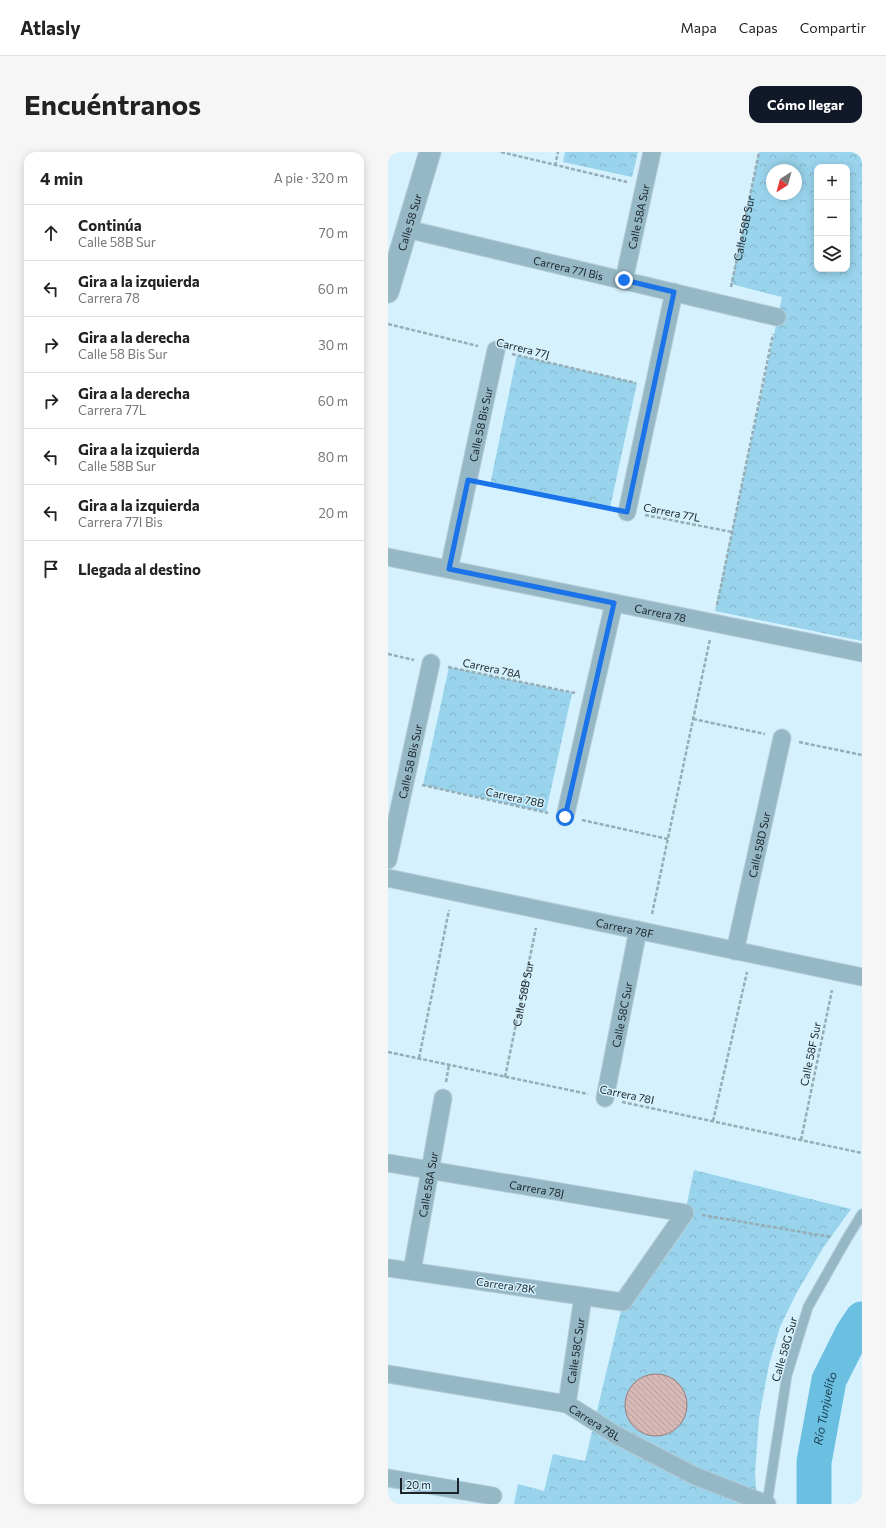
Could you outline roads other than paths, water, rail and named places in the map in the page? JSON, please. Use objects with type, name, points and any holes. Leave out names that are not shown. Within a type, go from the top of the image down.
[{"type":"street","name":"Calle 58 Sur","points":[[388,292],[430,152]]},
{"type":"street","name":"Calle 58A Sur","points":[[624,280],[652,152]]},
{"type":"street","name":"Carrera 77I Bis","points":[[407,229],[777,317]]},
{"type":"street","points":[[627,512],[674,292]]},
{"type":"street","name":"Calle 58 Bis Sur","points":[[449,569],[496,350]]},
{"type":"street","name":"Carrera 78","points":[[388,557],[862,653]]},
{"type":"street","points":[[565,817],[614,603]]},
{"type":"street","name":"Calle 58 Bis Sur","points":[[388,860],[431,663]]},
{"type":"street","name":"Calle 58D Sur","points":[[743,952],[782,738]]},
{"type":"street","name":"Carrera 78F","points":[[388,878],[862,977]]},
{"type":"street","name":"Calle 58C Sur","points":[[605,1098],[638,930]]},
{"type":"street","name":"Calle 58A Sur","points":[[412,1271],[443,1098]]},
{"type":"street","name":"Carrera 78J","points":[[388,1163],[685,1213],[623,1302]]},
{"type":"street","name":"Carrera 78K","points":[[388,1268],[623,1302]]},
{"type":"street","name":"Calle 58C Sur","points":[[567,1404],[583,1297]]},
{"type":"street","name":"Carrera 78L","points":[[388,1374],[567,1404],[616,1435],[696,1476],[767,1504]]},
{"type":"street","points":[[388,1478],[493,1496]]},
{"type":"lane","name":"Calle 58G Sur","points":[[767,1504],[786,1375],[808,1307],[862,1214]]},
{"type":"waterway","name":"Río Tunjuelito","points":[[814,1504],[814,1462],[829,1380],[852,1334],[862,1319]]}]
